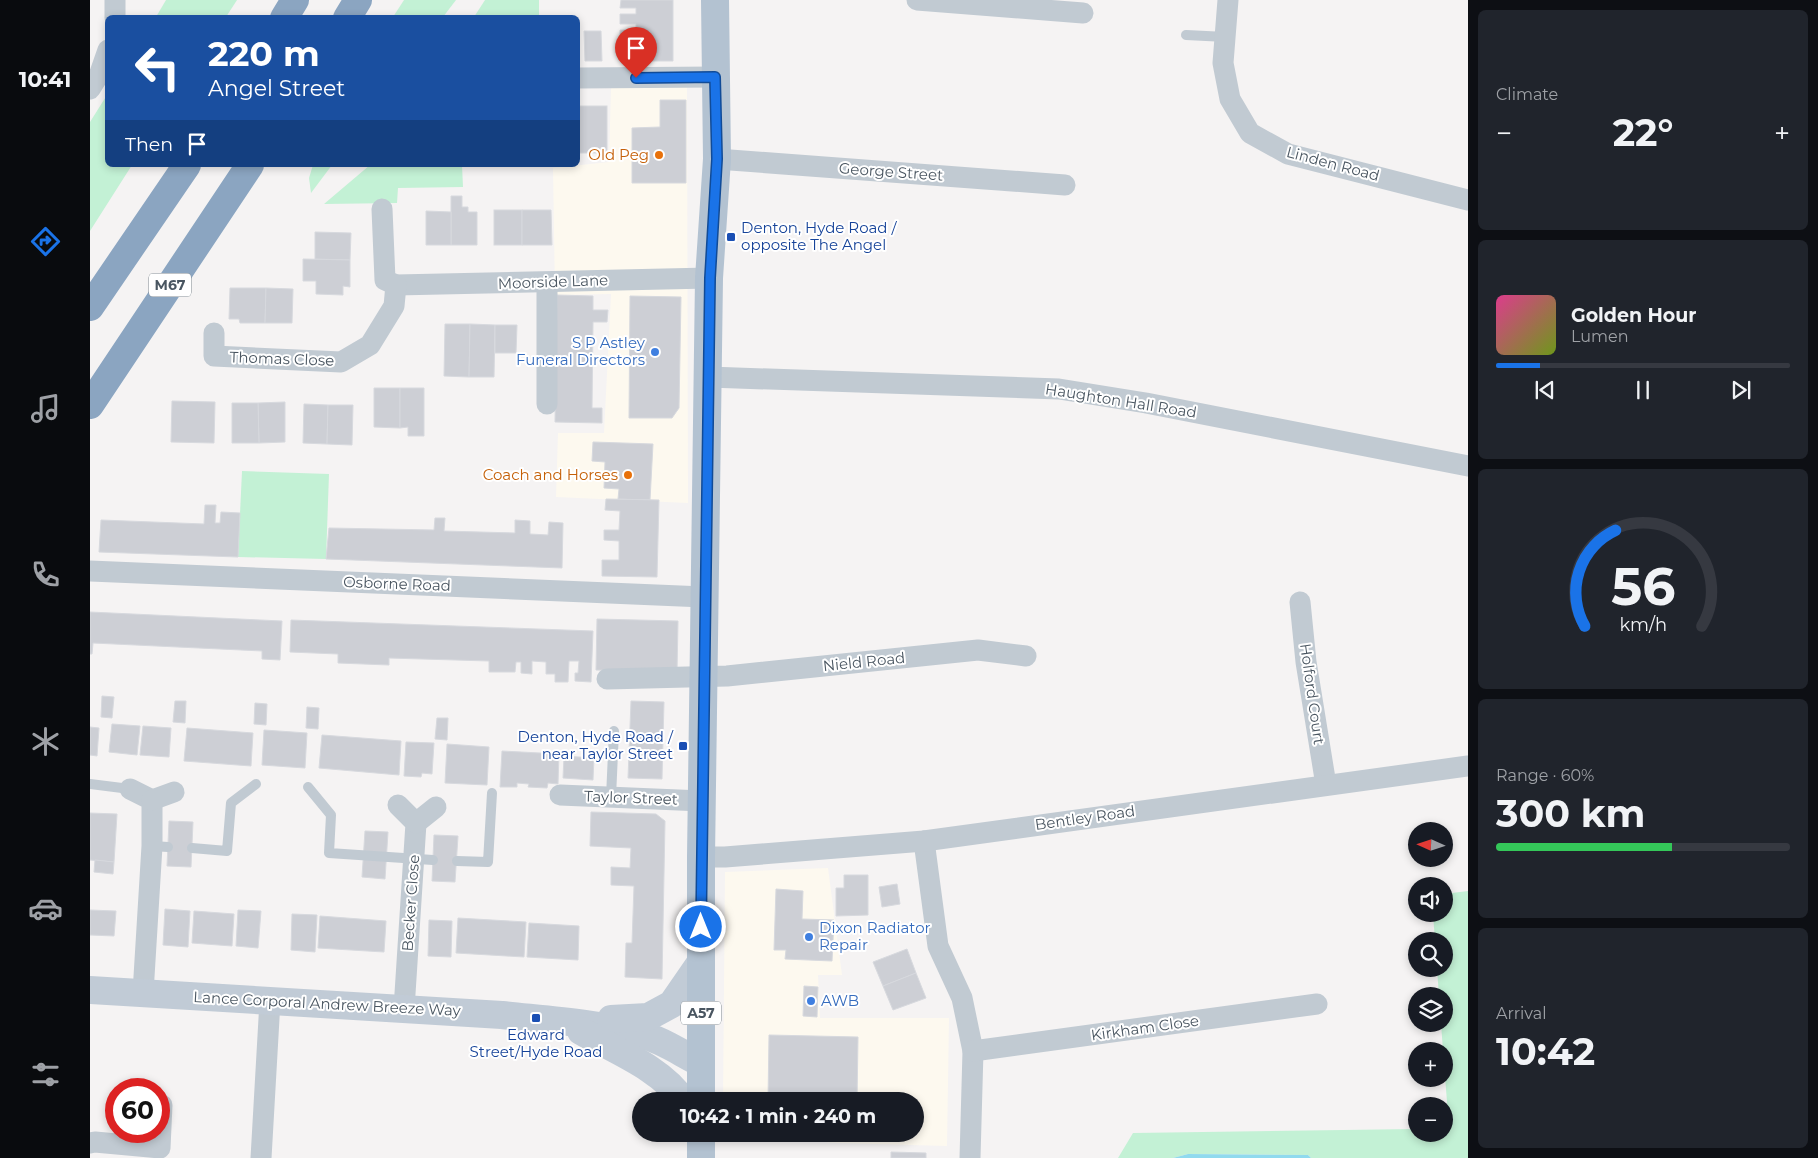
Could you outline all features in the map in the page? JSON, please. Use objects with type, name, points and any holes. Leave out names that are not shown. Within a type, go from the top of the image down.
[{"type":"highway","points":[[286,15],[295,0]]},
{"type":"highway","points":[[349,15],[358,0]]},
{"type":"highway","points":[[90,307],[185,167]]},
{"type":"highway","name":"M67","points":[[90,405],[249,167]]},
{"type":"main road","name":"A57","points":[[701,1092],[704,596],[710,278],[717,159],[715,0]]},
{"type":"main road","points":[[701,1142],[701,1158]]},
{"type":"street","points":[[115,0],[115,15]]},
{"type":"street","points":[[917,0],[968,2],[1083,13]]},
{"type":"street","name":"Linden Road","points":[[1228,0],[1223,63],[1230,99],[1250,134],[1288,154],[1468,200]]},
{"type":"street","points":[[90,89],[100,74],[105,59]]},
{"type":"street","points":[[580,78],[715,77]]},
{"type":"street","name":"George Street","points":[[717,159],[1065,185]]},
{"type":"street","points":[[382,209],[385,280],[396,285]]},
{"type":"street","name":"Moorside Lane","points":[[396,285],[710,278]]},
{"type":"street","points":[[547,283],[547,404]]},
{"type":"street","name":"Thomas Close","points":[[214,333],[214,356],[341,362],[370,345],[394,306],[396,285]]},
{"type":"street","name":"Haughton Hall Road","points":[[709,377],[1059,389],[1146,403],[1468,466]]},
{"type":"street","name":"Osborne Road","points":[[90,571],[704,596]]},
{"type":"street","name":"Holford Court","points":[[1300,602],[1306,662],[1326,785]]},
{"type":"street","name":"Nield Road","points":[[607,679],[727,676],[978,650],[1026,656]]},
{"type":"street","name":"Bentley Road","points":[[701,857],[725,857],[924,841],[1468,766]]},
{"type":"street","points":[[130,789],[152,800],[174,792]]},
{"type":"street","name":"Taylor Street","points":[[560,796],[702,801]]},
{"type":"street","points":[[143,993],[160,847],[152,800]]},
{"type":"street","points":[[398,805],[416,823],[436,807]]},
{"type":"street","name":"Becker Close","points":[[404,1009],[423,859],[416,823]]},
{"type":"street","points":[[924,841],[938,946],[962,998],[973,1051],[970,1158]]},
{"type":"street","name":"Lance Corporal Andrew Breeze Way","points":[[565,1022],[648,1016],[672,1004],[701,962]]},
{"type":"street","name":"Lance Corporal Andrew Breeze Way","points":[[90,990],[502,1015],[565,1022],[656,1039],[701,1064]]},
{"type":"street","points":[[261,1158],[270,1001]]},
{"type":"street","name":"Kirkham Close","points":[[973,1051],[1317,1004]]},
{"type":"street","name":"Lance Corporal Andrew Breeze Way","points":[[565,1022],[658,1075],[677,1092]]},
{"type":"street","points":[[90,1143],[95,1142],[159,1153]]},
{"type":"lane","points":[[1186,35],[1226,37]]},
{"type":"lane","points":[[611,798],[614,731]]},
{"type":"lane","points":[[90,784],[130,789]]},
{"type":"lane","points":[[192,848],[227,851],[231,803],[256,784]]},
{"type":"lane","points":[[308,787],[331,815],[330,853],[423,859]]},
{"type":"lane","points":[[457,861],[488,862],[492,793]]},
{"type":"shaded area","points":[[611,87],[687,87],[688,503],[556,497],[558,433],[604,433],[611,294],[555,295],[553,168],[580,167],[580,165],[609,162]]},
{"type":"shaded area","points":[[828,868],[842,975],[818,975],[820,1018],[949,1018],[947,1146],[824,1142],[924,1142],[924,1092],[723,1092],[725,872]]},
{"type":"green space","points":[[166,0],[237,0],[227,15],[157,15]]},
{"type":"green space","points":[[404,0],[456,0],[445,15],[394,15]]},
{"type":"green space","points":[[485,0],[539,0],[539,15],[475,15]]},
{"type":"green space","points":[[105,98],[105,167],[131,167],[90,231],[90,122]]},
{"type":"green space","points":[[312,167],[330,167],[311,193],[309,178]]},
{"type":"green space","points":[[368,167],[462,167],[463,187],[398,188],[397,203],[324,204]]},
{"type":"green space","points":[[242,471],[329,474],[326,559],[238,557]]},
{"type":"green space","points":[[1468,891],[1468,1158],[1311,1158],[1308,1155],[1188,1154],[1173,1158],[1118,1158],[1133,1133],[1408,1129],[1408,1142],[1453,1142],[1453,1097],[1447,1097],[1446,1087],[1453,1087],[1453,1042],[1442,1042],[1442,1032],[1453,1032],[1453,987],[1438,987],[1438,977],[1453,977],[1453,932],[1434,932],[1434,922],[1453,922],[1453,893]]},
{"type":"water","points":[[1188,1154],[1308,1155],[1311,1158],[1173,1158]]},
{"type":"building","points":[[621,0],[673,0],[673,61],[620,61],[620,48],[636,48],[636,40],[620,40],[620,30],[636,30],[636,24],[620,24],[620,14],[636,14],[636,8],[620,8]]},
{"type":"building","points":[[584,31],[601,31],[602,61],[585,61]]},
{"type":"building","name":"Old Peg","points":[[660,100],[686,100],[686,183],[632,183],[632,128],[660,127]]},
{"type":"building","points":[[580,106],[607,106],[607,153],[580,153]]},
{"type":"building","points":[[451,196],[462,196],[462,207],[468,207],[468,212],[477,212],[477,245],[451,245]]},
{"type":"building","points":[[494,210],[522,210],[522,245],[494,245]]},
{"type":"building","points":[[522,210],[551,210],[552,245],[522,245]]},
{"type":"building","points":[[426,211],[451,212],[451,245],[426,245]]},
{"type":"building","points":[[315,232],[351,233],[350,260],[315,259]]},
{"type":"building","points":[[303,259],[350,260],[350,287],[343,286],[343,295],[316,294],[316,281],[303,281]]},
{"type":"building","points":[[230,288],[266,288],[265,323],[240,323],[239,319],[229,319]]},
{"type":"building","points":[[266,288],[293,289],[292,323],[265,323]]},
{"type":"building","points":[[557,295],[593,296],[593,310],[608,310],[607,322],[593,322],[592,408],[602,408],[602,423],[555,422]]},
{"type":"building","name":"S P Astley Funeral Directors","points":[[630,296],[681,297],[679,408],[672,418],[629,418]]},
{"type":"building","points":[[445,324],[470,324],[469,377],[444,376]]},
{"type":"building","points":[[470,324],[495,325],[494,377],[469,377]]},
{"type":"building","points":[[495,325],[517,325],[516,353],[495,353]]},
{"type":"building","points":[[374,388],[400,388],[400,428],[374,427]]},
{"type":"building","points":[[400,388],[424,388],[424,436],[408,436],[408,427],[400,428]]},
{"type":"building","points":[[172,401],[215,402],[214,443],[171,442]]},
{"type":"building","points":[[285,402],[285,442],[259,443],[258,403]]},
{"type":"building","points":[[232,403],[258,403],[259,443],[232,443]]},
{"type":"building","points":[[304,404],[328,405],[327,444],[303,443]]},
{"type":"building","points":[[328,405],[353,405],[352,445],[327,444]]},
{"type":"building","name":"Coach and Horses","points":[[593,442],[653,444],[650,500],[618,499],[619,489],[604,488],[605,462],[592,461]]},
{"type":"building","points":[[606,499],[659,500],[657,577],[602,576],[602,560],[619,560],[619,541],[604,540],[604,530],[619,530],[620,511],[605,510]]},
{"type":"building","points":[[205,505],[216,505],[215,523],[220,523],[221,512],[240,513],[238,557],[99,552],[101,520],[204,524]]},
{"type":"building","points":[[435,518],[445,518],[444,531],[515,533],[515,520],[530,521],[530,534],[548,535],[549,522],[563,523],[562,568],[326,559],[329,528],[434,530]]},
{"type":"building","points":[[90,612],[282,621],[280,660],[262,659],[262,651],[93,643],[92,654],[90,654]]},
{"type":"building","points":[[597,619],[678,621],[677,672],[596,670]]},
{"type":"building","points":[[291,620],[593,631],[591,682],[575,681],[575,673],[578,673],[579,661],[569,661],[568,682],[555,682],[555,674],[546,674],[546,662],[532,661],[532,674],[521,673],[521,662],[516,662],[515,672],[489,672],[489,661],[389,658],[389,665],[338,663],[338,654],[290,652]]},
{"type":"building","points":[[102,696],[114,697],[112,718],[101,717]]},
{"type":"building","points":[[175,701],[186,701],[185,723],[173,722]]},
{"type":"building","points":[[631,701],[664,702],[662,779],[628,778]]},
{"type":"building","points":[[255,703],[267,704],[266,725],[254,724]]},
{"type":"building","points":[[307,707],[319,708],[318,729],[306,728]]},
{"type":"building","points":[[437,718],[448,718],[447,740],[435,739]]},
{"type":"building","points":[[112,724],[140,726],[137,755],[109,752]]},
{"type":"building","points":[[143,726],[171,728],[169,757],[140,755]]},
{"type":"building","points":[[90,727],[99,728],[97,756],[90,755]]},
{"type":"building","points":[[187,728],[253,733],[251,766],[184,761]]},
{"type":"building","points":[[264,730],[307,733],[305,768],[262,765]]},
{"type":"building","points":[[322,735],[401,741],[399,775],[319,768]]},
{"type":"building","points":[[406,742],[434,743],[432,774],[422,773],[421,777],[404,776]]},
{"type":"building","points":[[447,744],[489,747],[487,785],[445,783]]},
{"type":"building","points":[[502,751],[559,754],[558,784],[548,783],[547,788],[528,787],[529,784],[517,783],[517,787],[500,787]]},
{"type":"building","points":[[564,756],[594,758],[593,780],[563,778]]},
{"type":"building","points":[[591,812],[656,814],[665,821],[662,979],[625,977],[626,943],[632,943],[634,886],[611,885],[611,867],[630,868],[631,848],[590,846]]},
{"type":"building","points":[[90,813],[117,814],[114,862],[90,860]]},
{"type":"building","points":[[169,821],[193,822],[191,867],[167,866]]},
{"type":"building","points":[[365,831],[388,832],[385,879],[362,877]]},
{"type":"building","points":[[434,835],[458,836],[455,882],[432,881]]},
{"type":"building","points":[[95,860],[114,862],[113,874],[94,872]]},
{"type":"building","points":[[844,875],[868,875],[868,915],[836,916],[836,888],[844,888]]},
{"type":"building","points":[[897,884],[900,904],[882,907],[879,887]]},
{"type":"building","points":[[776,889],[803,891],[802,919],[834,920],[832,961],[785,959],[786,950],[774,950]]},
{"type":"building","points":[[165,909],[190,911],[188,947],[163,945]]},
{"type":"building","points":[[90,910],[116,911],[114,936],[90,935]]},
{"type":"building","points":[[238,910],[261,911],[258,948],[236,946]]},
{"type":"building","points":[[194,911],[234,914],[232,946],[192,943]]},
{"type":"building","points":[[292,914],[317,915],[315,952],[291,950]]},
{"type":"building","points":[[320,916],[386,921],[384,952],[318,948]]},
{"type":"building","points":[[458,918],[526,922],[524,957],[456,953]]},
{"type":"building","points":[[429,920],[452,921],[451,957],[428,956]]},
{"type":"building","points":[[529,923],[579,926],[578,960],[527,957]]},
{"type":"building","points":[[907,949],[916,973],[883,986],[873,962]]},
{"type":"building","points":[[916,973],[926,998],[893,1010],[883,986]]},
{"type":"building","points":[[804,986],[818,987],[817,1017],[803,1016]]},
{"type":"building","points":[[769,1035],[858,1037],[857,1092],[768,1092]]},
{"type":"building","points":[[891,1152],[926,1153],[926,1158],[891,1158]]},
{"type":"place","name":"Old Peg","points":[[659,155]]},
{"type":"place","name":"Denton, Hyde Road / opposite The Angel","points":[[731,237]]},
{"type":"place","name":"S P Astley Funeral Directors","points":[[655,352]]},
{"type":"place","name":"Coach and Horses","points":[[628,475]]},
{"type":"place","name":"Denton, Hyde Road / near Taylor Street","points":[[683,746]]},
{"type":"place","name":"Dixon Radiator Repair","points":[[809,937]]},
{"type":"place","name":"AWB","points":[[811,1001]]},
{"type":"place","name":"Edward Street/Hyde Road","points":[[536,1018]]},
{"type":"route","points":[[636,78],[715,77],[717,159],[710,278],[703,656],[701,927]]}]
